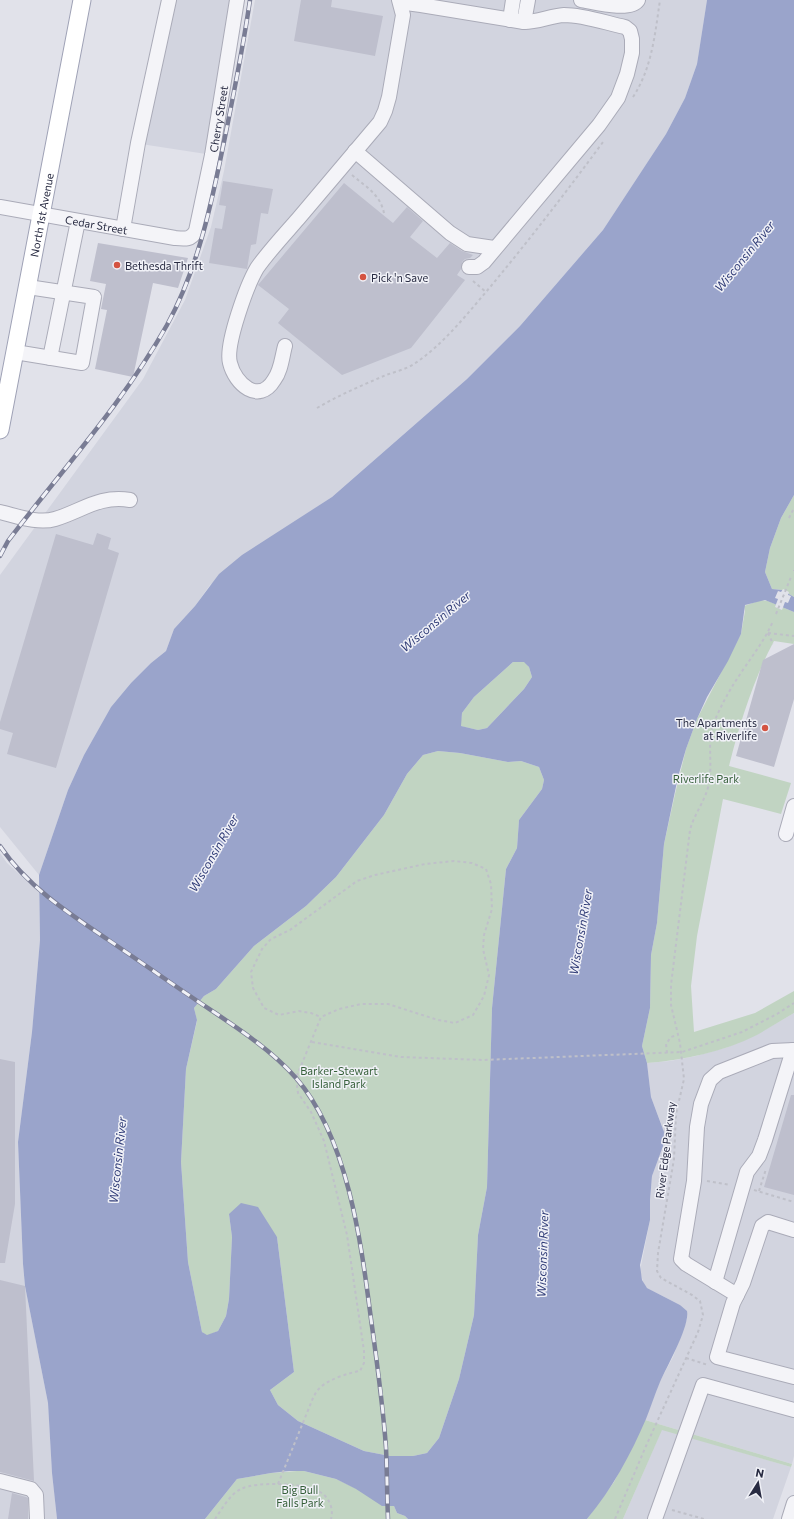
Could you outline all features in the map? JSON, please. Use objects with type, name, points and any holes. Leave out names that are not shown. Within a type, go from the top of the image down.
[{"type":"main road","name":"North 1st Avenue","points":[[0,430],[82,0]]},
{"type":"street","points":[[122,229],[138,143],[169,0]]},
{"type":"street","name":"Cherry Street","points":[[193,236],[196,231],[212,155],[237,0]]},
{"type":"street","points":[[514,0],[517,21]]},
{"type":"street","points":[[517,21],[528,0]]},
{"type":"street","points":[[581,0],[623,6],[634,5],[638,0]]},
{"type":"street","points":[[285,346],[275,379],[266,390],[260,392],[248,389],[241,385],[230,364],[229,346],[252,278],[257,268],[380,122],[385,111],[403,15],[400,2],[517,21],[532,22],[559,16],[573,16],[625,28],[630,31],[632,39],[632,53],[627,74],[618,98],[599,125],[480,266],[470,273]]},
{"type":"street","points":[[355,151],[450,233],[467,244],[494,248]]},
{"type":"street","name":"Cedar Street","points":[[0,207],[175,238],[188,239],[193,236]]},
{"type":"street","points":[[50,358],[78,221]]},
{"type":"street","points":[[15,352],[82,363],[94,297],[28,287]]},
{"type":"street","points":[[0,512],[40,520],[55,519],[91,504],[118,498],[130,500]]},
{"type":"street","points":[[786,834],[793,812]]},
{"type":"street","points":[[715,1282],[747,1172],[759,1156],[793,1050],[772,1051],[719,1072],[710,1080],[701,1104],[695,1139],[694,1181],[680,1260],[715,1282],[737,1295]]},
{"type":"street","points":[[794,1230],[768,1222],[762,1226],[743,1283],[733,1303],[716,1357],[794,1377]]},
{"type":"street","points":[[655,1519],[703,1385],[794,1410]]},
{"type":"street","points":[[0,1481],[31,1488],[36,1495],[37,1519]]},
{"type":"path","points":[[351,175],[376,195],[380,200],[384,213]]},
{"type":"path","points":[[376,195],[379,191]]},
{"type":"path","points":[[470,273],[486,292]]},
{"type":"path","points":[[788,518],[794,508]]},
{"type":"path","points":[[776,614],[791,577]]},
{"type":"path","name":"River Edge Parkway","points":[[615,1519],[649,1439],[692,1345],[702,1318],[702,1308],[698,1298],[664,1281],[659,1276],[657,1271],[658,1253],[674,1164],[676,1114],[684,1083],[682,1052],[670,1005],[673,969],[690,830],[693,819],[706,795],[710,780],[711,766],[709,742],[715,719],[729,692],[768,633],[774,621]]},
{"type":"path","points":[[768,633],[794,636]]},
{"type":"path","points":[[768,633],[773,644]]},
{"type":"path","points":[[278,1484],[313,1398],[322,1386],[353,1372],[360,1371],[364,1363],[364,1351],[347,1235],[324,1142],[311,1112],[298,1093],[296,1078],[321,1017],[339,1009],[361,1004],[388,1004],[438,1020],[455,1023],[473,1015],[484,996],[489,975],[483,949],[484,935],[492,909],[491,884],[486,869],[472,862],[454,861],[425,864],[375,875],[357,881],[290,930],[270,939],[262,949],[251,972],[253,988],[264,1008],[279,1015],[299,1011],[311,1013],[321,1017]]},
{"type":"path","points":[[312,1042],[401,1057],[483,1060],[682,1052],[742,1032],[777,1014],[794,1003]]},
{"type":"path","points":[[667,1053],[666,1044],[670,1037],[678,1035]]},
{"type":"path","points":[[703,1181],[722,1182],[734,1186]]},
{"type":"path","points":[[754,1190],[794,1202]]},
{"type":"path","points":[[215,1519],[238,1490],[258,1484],[278,1484],[303,1487],[319,1492],[328,1500],[331,1507],[331,1519]]},
{"type":"path","points":[[667,1508],[704,1519]]},
{"type":"shaded area","points":[[172,0],[230,0],[206,154],[141,144]]},
{"type":"shaded area","points":[[255,0],[707,0],[697,64],[685,98],[666,134],[603,230],[520,326],[467,379],[332,497],[287,527],[210,585],[195,606],[174,629],[166,651],[151,663],[131,683],[111,707],[84,755],[68,790],[39,875],[0,827],[0,575],[143,379],[185,300],[211,227],[224,171]]},
{"type":"shaded area","points":[[0,853],[7,863],[39,892],[40,940],[32,1032],[18,1142],[25,1286],[48,1403],[52,1473],[57,1519],[0,1519]]},
{"type":"shaded area","points":[[794,1013],[794,1456],[792,1464],[645,1420],[660,1381],[673,1357],[687,1319],[680,1305],[644,1285],[640,1271],[650,1220],[652,1176],[664,1138],[662,1126],[651,1097],[647,1063],[670,1061],[696,1056],[728,1047],[756,1035]]},
{"type":"shaded area","points":[[662,1429],[791,1467],[773,1519],[623,1519]]},
{"type":"green space","points":[[794,495],[794,597],[782,590],[772,589],[765,572],[770,548],[781,518]]},
{"type":"green space","name":"Riverlife Park","points":[[761,600],[768,601],[794,612],[794,644],[774,641],[760,670],[748,702],[737,734],[729,766],[791,783],[781,814],[723,799],[697,936],[691,986],[694,1032],[755,1013],[794,991],[794,1013],[757,1035],[717,1051],[675,1060],[647,1063],[642,1046],[650,1008],[651,955],[657,923],[664,844],[686,749],[697,719],[741,634],[745,611],[744,606]]},
{"type":"green space","points":[[513,662],[525,662],[529,667],[532,677],[524,689],[487,728],[478,730],[460,726],[462,713],[474,697]]},
{"type":"green space","name":"Barker-Stewart Island Park","points":[[438,751],[460,753],[508,762],[521,761],[539,767],[544,780],[542,789],[519,820],[517,848],[506,869],[492,1008],[487,1187],[478,1235],[474,1315],[459,1379],[439,1438],[427,1453],[413,1456],[390,1456],[364,1451],[298,1421],[278,1405],[270,1390],[294,1372],[277,1237],[229,1214],[232,1237],[229,1299],[226,1316],[218,1331],[207,1336],[202,1332],[188,1262],[181,1162],[186,1069],[197,1021],[194,1008],[204,996],[216,989],[254,946],[306,906],[336,877],[384,815],[407,774],[423,755]]},
{"type":"green space","points":[[645,1420],[792,1464],[791,1467],[662,1430],[623,1519],[587,1519],[614,1482]]},
{"type":"green space","name":"Big Bull Falls Park","points":[[304,1471],[336,1479],[394,1506],[397,1513],[408,1519],[205,1519],[237,1479],[271,1473]]},
{"type":"water","name":"Wisconsin River","points":[[707,0],[794,0],[794,495],[781,518],[770,548],[765,572],[772,589],[782,590],[794,597],[794,612],[765,600],[745,605],[741,634],[728,661],[707,697],[686,749],[678,777],[664,844],[657,923],[651,955],[650,1008],[642,1046],[647,1063],[651,1097],[664,1132],[663,1146],[652,1176],[650,1220],[640,1265],[642,1280],[647,1288],[680,1305],[687,1311],[687,1318],[682,1336],[660,1382],[646,1419],[620,1471],[605,1496],[587,1519],[408,1519],[397,1513],[394,1506],[382,1506],[356,1489],[336,1479],[304,1471],[289,1471],[237,1479],[205,1519],[57,1519],[52,1473],[48,1403],[25,1286],[18,1142],[32,1032],[40,940],[39,875],[68,790],[84,755],[111,707],[131,683],[151,663],[166,651],[174,629],[195,606],[219,574],[242,555],[332,497],[467,379],[520,326],[603,230],[666,134],[685,98],[697,64]],"holes":[[[513,662],[524,662],[529,667],[532,677],[524,689],[487,728],[478,730],[461,726],[462,713],[474,697]],[[438,751],[460,753],[508,762],[521,761],[539,767],[544,780],[542,789],[519,820],[517,848],[506,869],[492,1008],[487,1187],[478,1235],[474,1315],[459,1379],[439,1438],[427,1453],[413,1456],[390,1456],[364,1451],[298,1421],[278,1405],[270,1390],[294,1372],[277,1237],[258,1207],[241,1203],[229,1214],[232,1237],[229,1299],[226,1316],[218,1331],[207,1335],[202,1332],[188,1262],[181,1162],[186,1069],[197,1020],[194,1008],[204,996],[216,989],[254,946],[306,906],[336,877],[384,815],[407,774],[423,755]]]},
{"type":"pier","points":[[783,589],[789,592],[788,595],[791,596],[788,603],[785,602],[782,610],[775,607],[778,599],[775,598],[778,591],[781,592]]},
{"type":"building","points":[[301,0],[332,0],[331,7],[383,16],[375,56],[294,41]]},
{"type":"building","points":[[223,181],[273,189],[268,214],[261,213],[256,244],[251,245],[247,269],[209,263],[215,228],[222,229],[226,206],[219,205]]},
{"type":"building","name":"Pick 'n Save","points":[[344,183],[393,223],[407,207],[423,221],[410,237],[437,258],[450,243],[462,251],[473,255],[462,262],[461,269],[457,275],[465,280],[411,348],[342,375],[278,323],[289,309],[258,285]]},
{"type":"building","points":[[98,243],[188,258],[178,288],[153,283],[133,377],[95,369],[107,310],[101,309],[106,284],[90,281]]},
{"type":"building","points":[[97,533],[111,538],[108,549],[119,553],[56,768],[7,754],[13,733],[0,729],[0,722],[56,534],[93,545]]},
{"type":"building","name":"The Apartments at Riverlife","points":[[794,644],[794,699],[774,767],[736,756],[763,660]]},
{"type":"building","points":[[0,1059],[15,1062],[15,1204],[5,1263],[0,1263]]},
{"type":"building","points":[[791,1095],[794,1095],[794,1195],[764,1187]]},
{"type":"building","points":[[0,1280],[25,1286],[34,1481],[0,1472]]},
{"type":"building","points":[[12,1493],[28,1498],[28,1519],[8,1519]]},
{"type":"railway","points":[[0,556],[8,541],[112,409],[131,382],[150,354],[179,301],[198,252],[212,200],[237,77],[250,0]]},
{"type":"railway","points":[[0,846],[23,874],[63,909],[232,1024],[273,1055],[296,1078],[314,1102],[328,1130],[340,1160],[357,1225],[382,1400],[386,1448],[388,1519]]},
{"type":"place","name":"Bethesda Thrift","points":[[117,265]]},
{"type":"place","name":"Pick 'n Save","points":[[363,277]]},
{"type":"place","name":"The Apartments at Riverlife","points":[[765,728]]}]
